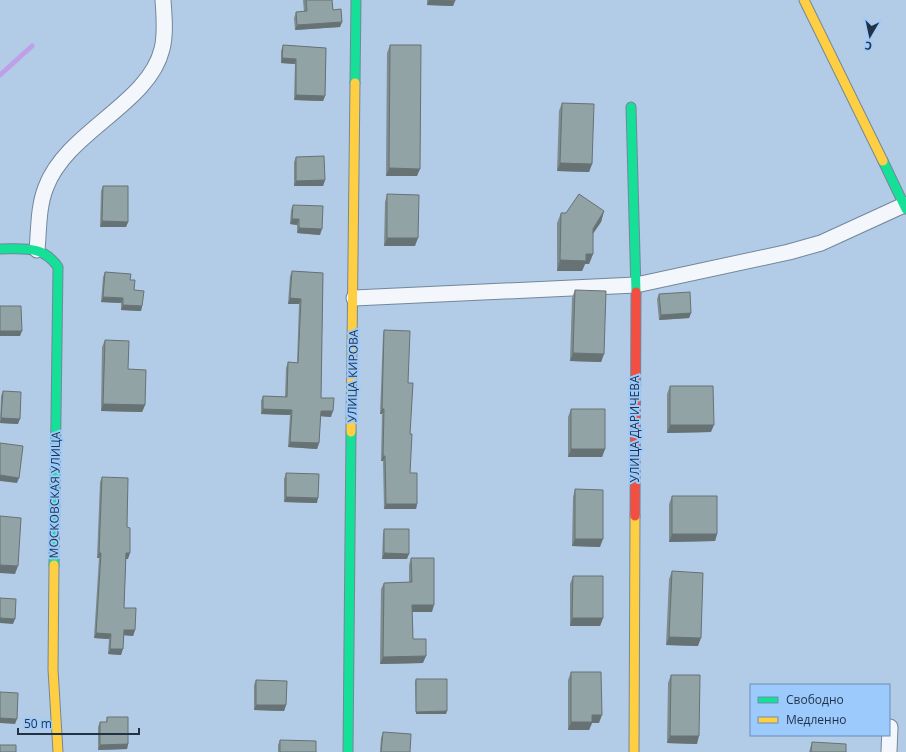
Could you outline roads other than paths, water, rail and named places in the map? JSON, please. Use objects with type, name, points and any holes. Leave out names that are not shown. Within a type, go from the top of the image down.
[{"type":"street","points":[[0,248],[37,250],[40,208],[46,187],[59,164],[72,148],[141,86],[155,68],[162,49],[164,29],[163,0]]},
{"type":"street","name":"УЛИЦА КИРОВА","points":[[348,752],[356,0]]},
{"type":"street","points":[[354,298],[636,285],[789,252],[821,243],[905,207],[804,0]]},
{"type":"street","name":"УЛИЦА ДАРИЧЕВА","points":[[631,107],[636,285],[634,752]]},
{"type":"street","name":"МОСКОВСКАЯ УЛИЦА","points":[[37,250],[47,252],[54,259],[58,267],[53,669],[58,752]]},
{"type":"street","points":[[889,752],[890,736]]},
{"type":"waterway","points":[[0,75],[32,46]]}]
